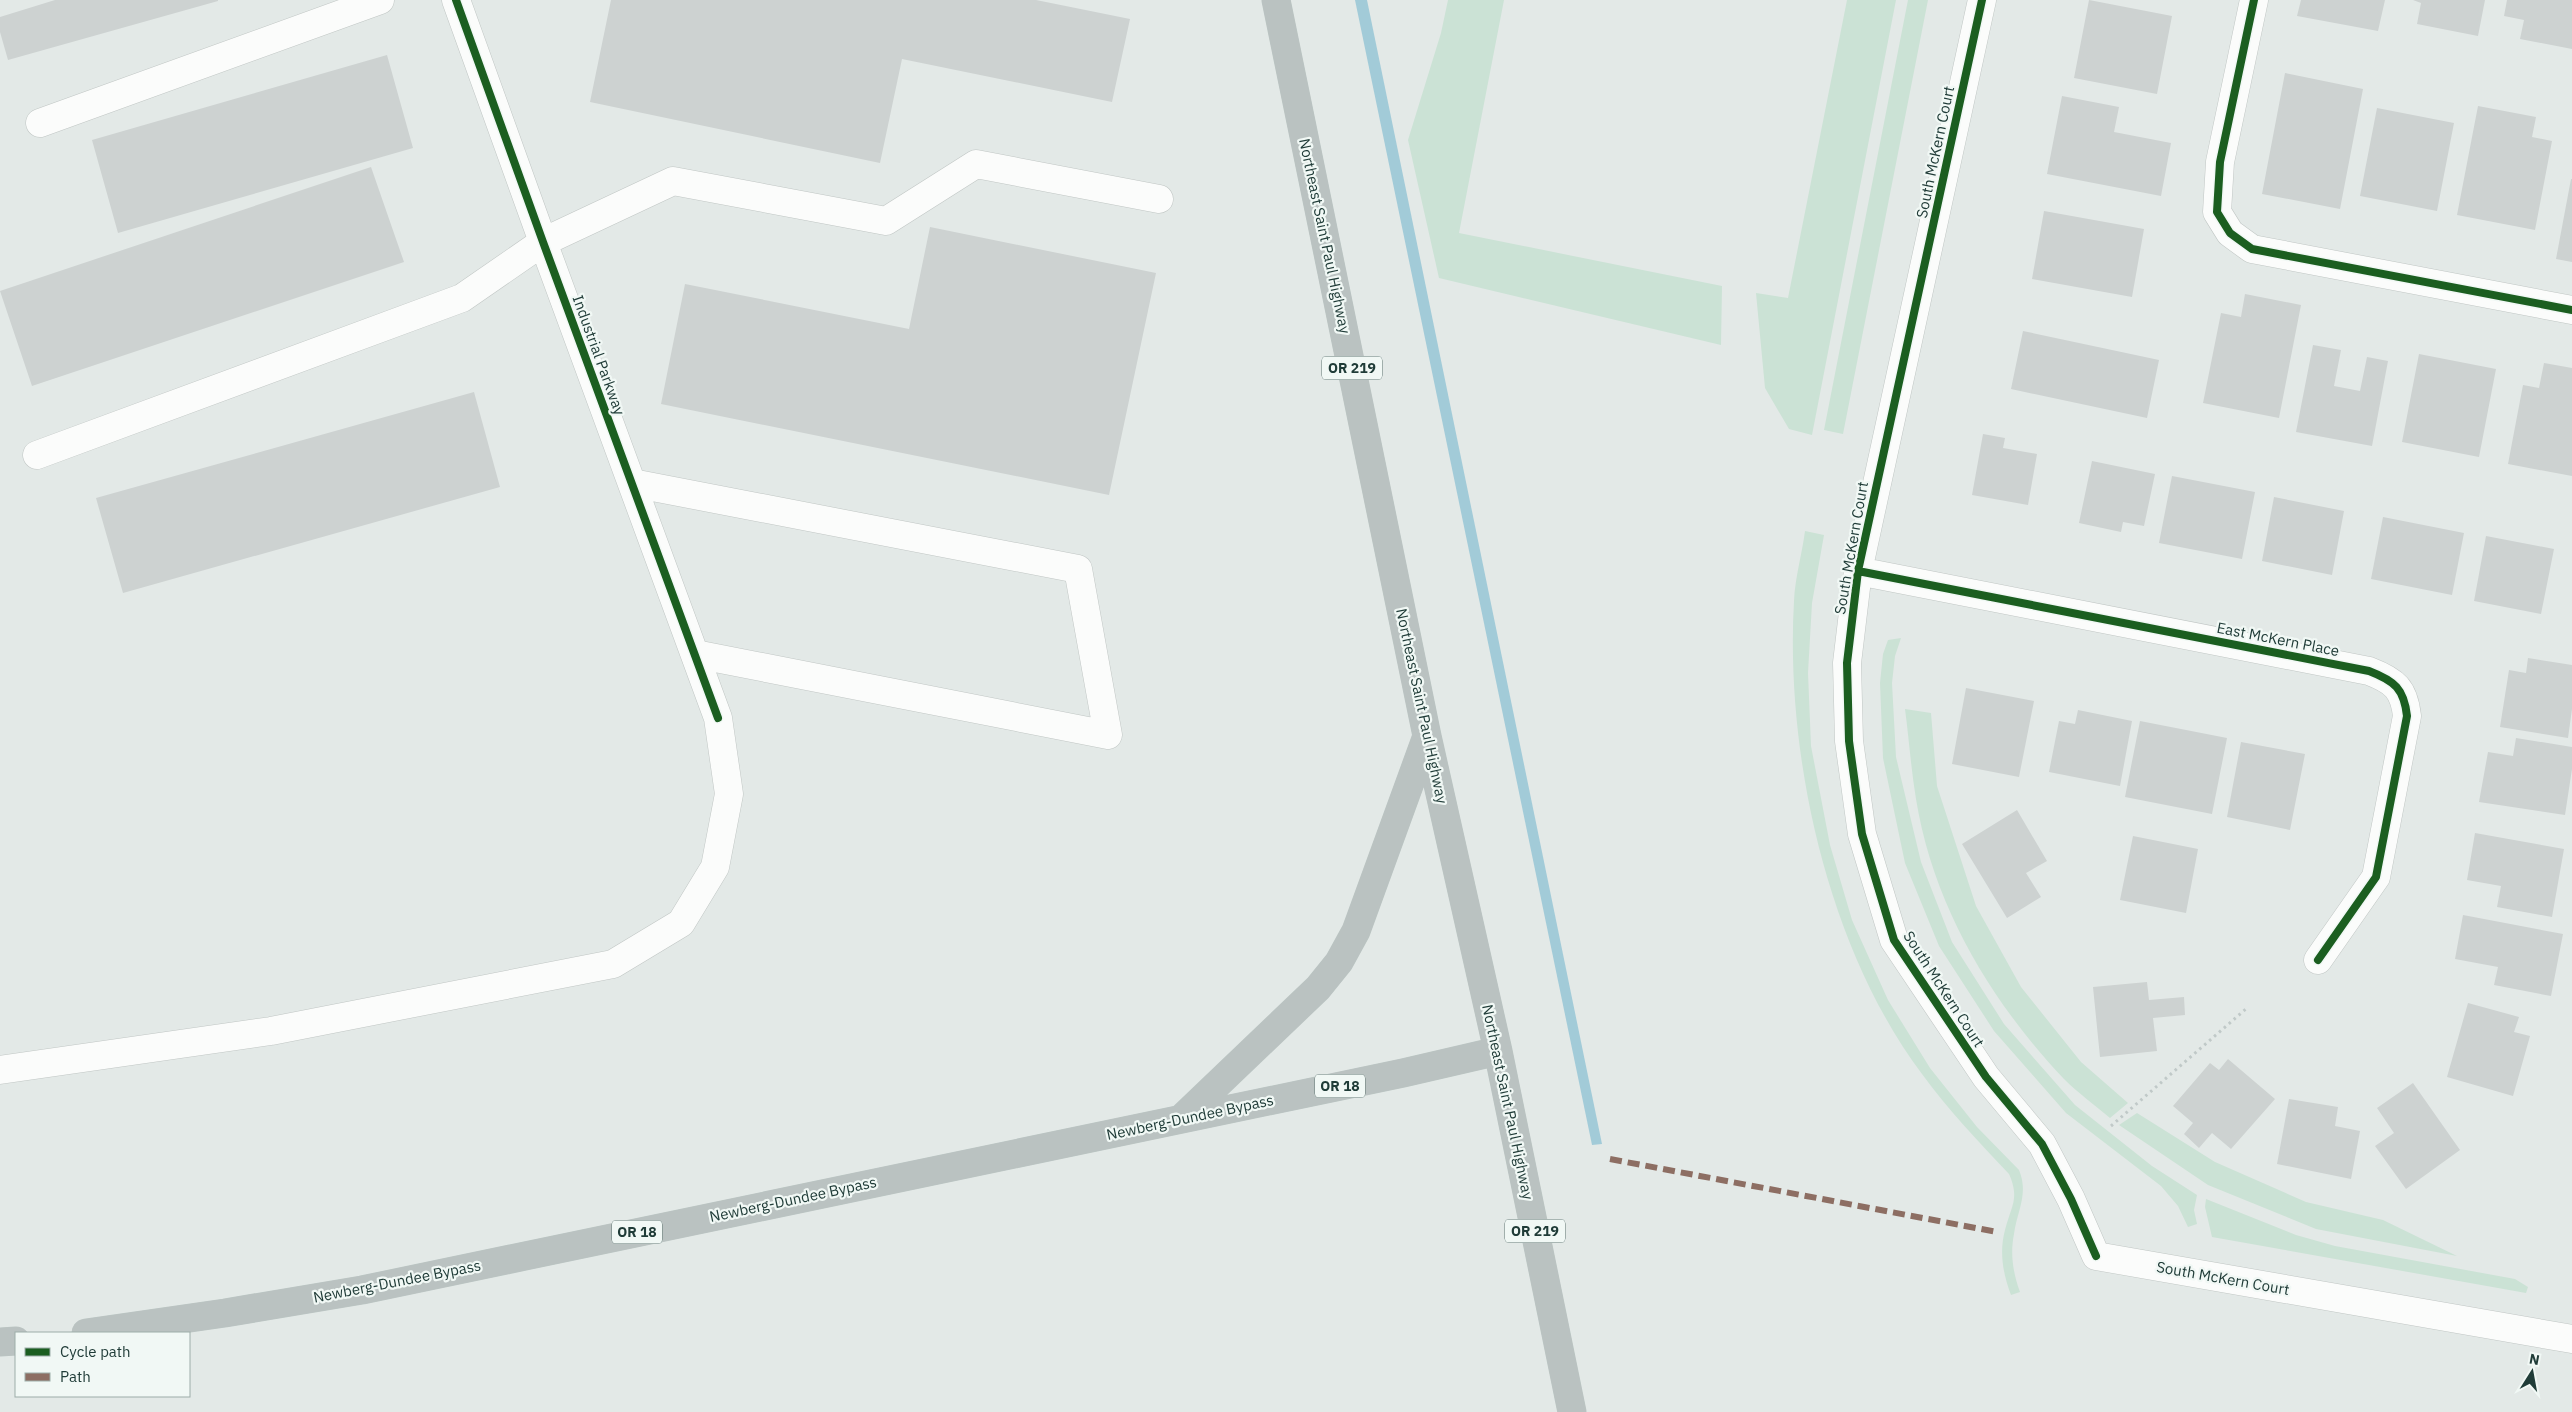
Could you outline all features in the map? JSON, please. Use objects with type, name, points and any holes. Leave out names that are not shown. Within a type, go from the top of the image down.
[{"type":"highway","name":"Northeast Saint Paul Highway","points":[[1276,0],[1427,736],[1498,1051],[1572,1412]]},
{"type":"highway","points":[[1182,1118],[1318,988],[1339,962],[1356,931],[1427,736]]},
{"type":"highway","name":"Newberg-Dundee Bypass","points":[[93,1332],[226,1313],[362,1290],[1403,1073],[1498,1051]]},
{"type":"highway","points":[[0,1342],[15,1341]]},
{"type":"street","points":[[40,123],[380,0]]},
{"type":"street","name":"Industrial Parkway","points":[[0,1070],[271,1031],[612,964],[681,922],[715,867],[729,794],[718,718],[456,0]]},
{"type":"street","name":"South McKern Court","points":[[1982,0],[1858,571],[1847,663],[1848,741],[1862,834],[1894,940],[1986,1077],[2042,1144],[2071,1198],[2096,1256],[2572,1339]]},
{"type":"street","points":[[2254,0],[2220,162],[2217,212],[2230,233],[2252,249],[2572,310]]},
{"type":"street","points":[[37,455],[462,298],[543,242],[673,181],[886,221],[976,164],[1159,199]]},
{"type":"street","points":[[632,483],[1078,568],[1108,735],[695,654]]},
{"type":"street","name":"East McKern Place","points":[[1858,571],[2360,669],[2387,678],[2399,689],[2406,702],[2407,716],[2376,877],[2318,960]]},
{"type":"path","points":[[2111,1126],[2247,1008]]},
{"type":"green space","points":[[1448,0],[1504,0],[1459,233],[1722,286],[1721,345],[1439,278],[1408,140],[1441,33]]},
{"type":"green space","points":[[1847,0],[1896,0],[1812,435],[1789,429],[1765,388],[1756,293],[1788,298]]},
{"type":"green space","points":[[1908,0],[1928,0],[1843,434],[1824,430]]},
{"type":"green space","points":[[1805,531],[1824,535],[1812,603],[1808,673],[1811,746],[1830,845],[1852,920],[1888,1000],[1930,1068],[1977,1127],[2019,1170],[2022,1179],[2023,1195],[2015,1226],[2012,1256],[2020,1292],[2011,1295],[2004,1271],[2002,1255],[2003,1238],[2014,1196],[2009,1174],[1942,1100],[1922,1074],[1889,1024],[1861,969],[1838,910],[1819,849],[1806,786],[1797,723],[1793,661],[1794,601]]},
{"type":"green space","points":[[1901,638],[1895,656],[1892,683],[1896,757],[1921,862],[1952,942],[2004,1024],[2075,1105],[2152,1166],[2197,1195],[2194,1210],[2197,1224],[2188,1227],[2178,1206],[2161,1186],[2066,1113],[1994,1031],[1939,946],[1905,863],[1883,758],[1880,683],[1883,654],[1888,640]]},
{"type":"green space","points":[[1905,709],[1931,713],[1937,786],[1976,906],[2021,987],[2081,1062],[2128,1103],[2110,1118],[2069,1084],[2037,1049],[2012,1018],[1969,950],[1951,914],[1936,877],[1924,838],[1914,788]]},
{"type":"green space","points":[[2137,1113],[2215,1162],[2306,1202],[2383,1220],[2457,1256],[2316,1229],[2208,1185],[2119,1125]]},
{"type":"green space","points":[[2206,1199],[2296,1235],[2335,1246],[2515,1279],[2528,1287],[2526,1293],[2212,1237],[2205,1207]]},
{"type":"water","points":[[1355,0],[1367,0],[1602,1144],[1592,1145]]},
{"type":"building","points":[[55,0],[218,1],[8,60],[0,32],[0,17]]},
{"type":"building","points":[[611,0],[1036,0],[1130,19],[1112,102],[902,59],[880,163],[590,102]]},
{"type":"building","points":[[2089,0],[2172,16],[2157,94],[2074,78]]},
{"type":"building","points":[[2301,0],[2385,0],[2378,31],[2297,16]]},
{"type":"building","points":[[2413,0],[2485,0],[2478,36],[2417,24],[2421,3]]},
{"type":"building","points":[[2507,0],[2572,0],[2572,49],[2520,39],[2524,20],[2504,16]]},
{"type":"building","points":[[387,55],[413,148],[118,233],[92,140]]},
{"type":"building","points":[[2285,73],[2363,89],[2340,209],[2262,194]]},
{"type":"building","points":[[2062,96],[2119,107],[2114,132],[2171,143],[2161,196],[2047,174]]},
{"type":"building","points":[[2478,106],[2536,117],[2532,137],[2552,141],[2535,230],[2457,215]]},
{"type":"building","points":[[2377,108],[2454,123],[2437,211],[2360,196]]},
{"type":"building","points":[[371,167],[404,262],[32,386],[0,291]]},
{"type":"building","points":[[2572,179],[2572,262],[2556,259]]},
{"type":"building","points":[[2044,211],[2144,229],[2132,297],[2032,279]]},
{"type":"building","points":[[930,227],[1156,273],[1109,495],[661,404],[685,284],[909,329]]},
{"type":"building","points":[[2245,294],[2301,305],[2279,418],[2203,403],[2221,313],[2241,317]]},
{"type":"building","points":[[2023,331],[2159,360],[2147,418],[2011,389]]},
{"type":"building","points":[[2313,345],[2341,350],[2334,386],[2360,391],[2367,357],[2388,361],[2372,446],[2296,432]]},
{"type":"building","points":[[2419,354],[2496,369],[2479,457],[2402,442]]},
{"type":"building","points":[[2544,363],[2572,368],[2572,476],[2508,464],[2523,385],[2539,388]]},
{"type":"building","points":[[474,392],[500,487],[123,593],[96,498]]},
{"type":"building","points":[[1983,434],[2005,438],[2003,448],[2037,454],[2028,505],[1972,495]]},
{"type":"building","points":[[2092,461],[2155,474],[2144,526],[2123,522],[2121,532],[2079,523]]},
{"type":"building","points":[[2172,476],[2255,492],[2242,559],[2159,543]]},
{"type":"building","points":[[2274,497],[2344,511],[2332,575],[2262,561]]},
{"type":"building","points":[[2383,517],[2464,533],[2452,595],[2371,579]]},
{"type":"building","points":[[2486,536],[2554,549],[2541,614],[2474,601]]},
{"type":"building","points":[[2528,658],[2572,665],[2572,709],[2568,738],[2500,727],[2509,670],[2526,673]]},
{"type":"building","points":[[1966,688],[2034,701],[2019,777],[1952,764]]},
{"type":"building","points":[[2078,710],[2132,721],[2120,786],[2049,772],[2059,721],[2075,724]]},
{"type":"building","points":[[2140,721],[2227,738],[2212,814],[2125,797]]},
{"type":"building","points":[[2516,738],[2572,747],[2572,769],[2565,815],[2479,802],[2488,752],[2513,756]]},
{"type":"building","points":[[2241,742],[2305,754],[2290,830],[2227,817]]},
{"type":"building","points":[[2017,810],[2047,861],[2026,873],[2041,897],[2007,918],[1962,844]]},
{"type":"building","points":[[2475,833],[2564,849],[2552,917],[2497,907],[2501,886],[2467,880]]},
{"type":"building","points":[[2133,836],[2198,849],[2186,913],[2120,900]]},
{"type":"building","points":[[2463,915],[2563,934],[2551,996],[2494,985],[2498,967],[2455,959]]},
{"type":"building","points":[[2147,982],[2149,1000],[2184,997],[2185,1015],[2153,1018],[2157,1051],[2100,1057],[2093,987]]},
{"type":"building","points":[[2468,1003],[2519,1017],[2514,1032],[2530,1036],[2513,1096],[2447,1077]]},
{"type":"building","points":[[2228,1059],[2275,1099],[2231,1149],[2212,1133],[2199,1148],[2184,1134],[2193,1123],[2173,1106],[2210,1063],[2219,1070]]},
{"type":"building","points":[[2413,1083],[2460,1150],[2406,1189],[2375,1146],[2394,1133],[2377,1108]]},
{"type":"building","points":[[2289,1099],[2338,1107],[2335,1126],[2360,1131],[2351,1179],[2277,1164]]},
{"type":"marked path","points":[[1610,1159],[1997,1232]]},
{"type":"cycle path","points":[[456,0],[718,718]]},
{"type":"cycle path","points":[[1982,0],[1858,571],[1847,663],[1849,741],[1862,834],[1894,940],[1986,1077],[2042,1144],[2071,1199],[2096,1256]]},
{"type":"cycle path","points":[[2254,0],[2220,162],[2217,212],[2230,233],[2252,249],[2572,310]]},
{"type":"cycle path","points":[[1858,571],[2369,671],[2385,678],[2397,687],[2406,707],[2407,716],[2376,877],[2318,960]]}]
